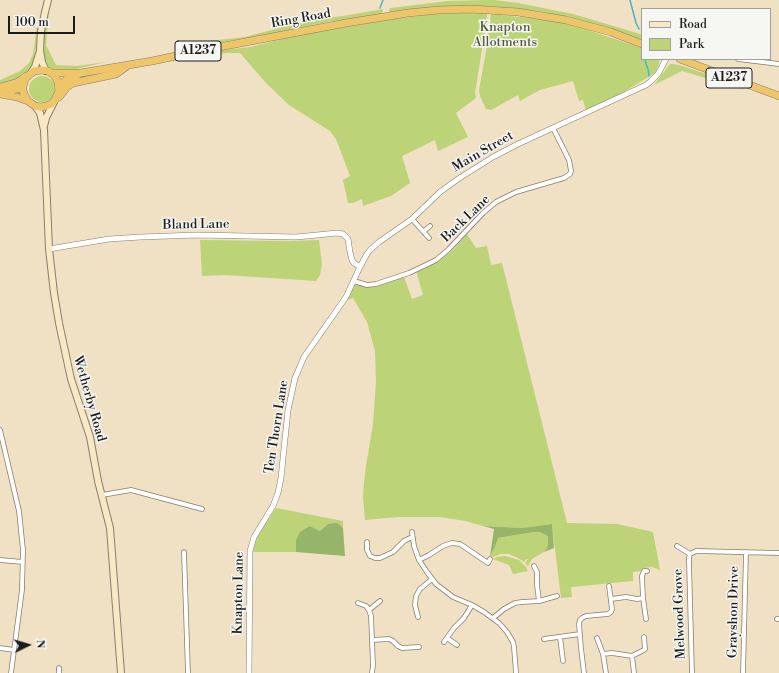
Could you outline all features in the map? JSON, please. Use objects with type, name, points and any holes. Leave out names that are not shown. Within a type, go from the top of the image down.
[{"type":"highway","name":"Ring Road","points":[[48,72],[81,73],[346,23],[408,13],[439,10],[471,9],[518,12],[552,17],[611,32],[641,44]]},
{"type":"highway","name":"A1237","points":[[683,60],[779,96]]},
{"type":"highway","points":[[0,94],[28,101],[35,106],[46,106],[54,103],[64,90],[73,83],[116,74],[127,65]]},
{"type":"highway","points":[[0,87],[16,83],[32,72],[38,70],[48,72],[57,78],[59,86],[59,91],[54,103]]},
{"type":"highway","points":[[28,101],[23,92],[23,86],[26,79],[32,72]]},
{"type":"highway","name":"Ring Road","points":[[59,86],[66,80],[81,73]]},
{"type":"highway","points":[[0,94],[23,86]]},
{"type":"main road","points":[[32,72],[40,50],[41,31],[48,0]]},
{"type":"main road","points":[[40,50],[42,62],[48,72]]},
{"type":"main road","name":"Wetherby Road","points":[[44,130],[46,118],[54,103]]},
{"type":"main road","name":"Wetherby Road","points":[[35,106],[40,113],[44,130],[49,249],[54,293],[63,346],[71,379],[90,437],[98,481],[110,523],[122,673]]},
{"type":"street","name":"Main Street","points":[[342,303],[367,254],[375,245],[412,219],[440,192],[458,179],[508,149],[646,85],[655,78],[665,60]]},
{"type":"street","points":[[746,60],[779,64]]},
{"type":"street","name":"Back Lane","points":[[354,281],[367,285],[376,284],[409,273],[430,263],[450,249],[483,213],[496,202],[516,192],[564,178],[570,174],[571,171],[569,160],[553,128]]},
{"type":"street","points":[[412,219],[429,238]]},
{"type":"street","points":[[424,232],[430,226]]},
{"type":"street","name":"Bland Lane","points":[[49,249],[109,239],[141,237],[197,235],[296,237],[337,233],[343,234],[346,237],[352,260],[360,267]]},
{"type":"street","name":"Ten Thorn Lane","points":[[266,518],[273,506],[279,487],[288,410],[297,371],[308,351],[342,303]]},
{"type":"street","points":[[0,430],[2,445],[19,511],[22,538],[22,590],[11,673]]},
{"type":"street","points":[[102,495],[130,490],[202,508]]},
{"type":"street","name":"Knapton Lane","points":[[249,673],[250,551],[254,537],[266,518]]},
{"type":"street","points":[[367,542],[368,558],[380,558],[393,552],[412,535],[419,560],[432,579],[453,597],[478,608],[494,618],[504,628],[513,642],[516,673]]},
{"type":"street","points":[[419,560],[443,546],[456,543],[488,563]]},
{"type":"street","name":"Melwood Grove","points":[[677,546],[690,554]]},
{"type":"street","name":"Melwood Grove","points":[[690,554],[696,551],[779,553]]},
{"type":"street","points":[[184,552],[188,673]]},
{"type":"street","name":"Grayshon Drive","points":[[743,673],[746,552]]},
{"type":"street","name":"Melwood Grove","points":[[690,554],[692,673]]},
{"type":"street","points":[[0,560],[23,562]]},
{"type":"street","points":[[534,566],[537,572],[539,601]]},
{"type":"street","points":[[646,618],[642,576],[644,571],[647,571]]},
{"type":"street","points":[[418,617],[418,610],[415,605],[416,596],[420,589],[432,579]]},
{"type":"street","points":[[584,673],[579,624],[580,620],[582,618],[608,614],[611,612],[612,609],[609,586]]},
{"type":"street","points":[[494,618],[504,608],[515,603],[539,601],[557,596]]},
{"type":"street","points":[[611,599],[626,597],[637,599],[643,598]]},
{"type":"street","points":[[369,610],[380,601]]},
{"type":"street","points":[[358,603],[366,606],[371,616],[374,665],[372,673]]},
{"type":"street","points":[[444,642],[454,628],[464,618],[472,605]]},
{"type":"street","points":[[544,639],[580,634]]},
{"type":"street","points":[[560,637],[563,661]]},
{"type":"street","points":[[644,637],[645,649]]},
{"type":"street","points":[[447,638],[457,645]]},
{"type":"street","points":[[596,638],[603,654],[606,673]]},
{"type":"street","points":[[372,640],[389,639],[402,648],[418,647]]},
{"type":"street","points":[[0,648],[14,650]]},
{"type":"street","points":[[603,654],[618,653],[632,656],[645,649],[650,650]]},
{"type":"street","points":[[632,656],[634,673]]},
{"type":"green space","points":[[494,0],[518,3],[573,14],[637,33],[641,35],[641,41],[545,12],[512,8],[462,6],[390,13],[389,11],[390,8],[448,1]]},
{"type":"green space","points":[[49,8],[46,45],[56,65],[77,66],[106,62],[77,69],[63,71],[52,70],[46,64],[44,54],[44,34]]},
{"type":"green space","points":[[383,9],[382,14],[344,21],[331,21],[275,33],[189,48],[178,48],[209,41],[245,37],[323,18]]},
{"type":"green space","points":[[474,12],[487,13],[487,18],[475,93],[476,98],[456,113],[468,137],[438,151],[435,140],[402,156],[410,183],[391,196],[363,206],[362,199],[353,203],[348,203],[343,180],[350,176],[336,139],[330,131],[289,105],[266,83],[240,53],[206,55],[214,51],[250,47],[298,35],[394,19],[435,14]]},
{"type":"green space","name":"Knapton Allotments","points":[[491,14],[549,20],[579,27],[641,48],[641,60],[659,60],[659,64],[655,73],[620,94],[586,111],[583,100],[579,101],[573,81],[540,90],[520,101],[518,95],[491,110],[486,109],[479,90]]},
{"type":"green space","points":[[37,26],[37,40],[34,60],[31,68],[23,77],[0,85],[0,80],[20,71],[29,63],[33,54]]},
{"type":"green space","points":[[670,64],[679,65],[722,79],[742,86],[743,89],[682,71],[654,85]]},
{"type":"green space","points":[[42,76],[51,80],[55,89],[51,98],[42,102],[33,98],[29,89],[33,80]]},
{"type":"green space","points":[[467,234],[476,248],[487,246],[491,265],[502,263],[567,523],[617,524],[653,532],[660,570],[652,567],[633,572],[633,581],[571,587],[572,597],[561,598],[552,524],[522,528],[483,526],[465,521],[440,517],[397,517],[365,520],[363,497],[366,466],[373,424],[376,381],[375,351],[367,322],[353,298],[348,300],[350,294],[356,284],[374,287],[404,277],[412,299],[423,295],[417,272],[439,261],[454,249]]},
{"type":"green space","points":[[200,240],[319,240],[322,264],[320,275],[316,281],[225,275],[202,276]]},
{"type":"green space","points":[[276,508],[343,521],[343,528],[339,524],[328,524],[320,531],[310,526],[296,540],[296,552],[253,552],[255,543],[261,531]]},
{"type":"green space","points":[[328,524],[339,524],[343,528],[345,556],[296,552],[296,540],[300,532],[310,526],[320,531]]},
{"type":"green space","points":[[552,524],[554,548],[544,552],[547,548],[548,537],[539,532],[534,532],[498,538],[490,556],[494,529],[483,526],[522,528]]},
{"type":"green space","points":[[539,532],[546,535],[548,537],[548,544],[544,552],[532,559],[528,566],[525,563],[528,559],[524,562],[509,554],[501,554],[493,557],[490,556],[498,538]]},
{"type":"green space","points":[[505,556],[519,560],[528,571],[513,574],[509,565],[493,559]]},
{"type":"waterway","points":[[380,8],[383,0]]},
{"type":"waterway","points":[[630,0],[639,29]]},
{"type":"waterway","points":[[645,60],[649,76]]}]
